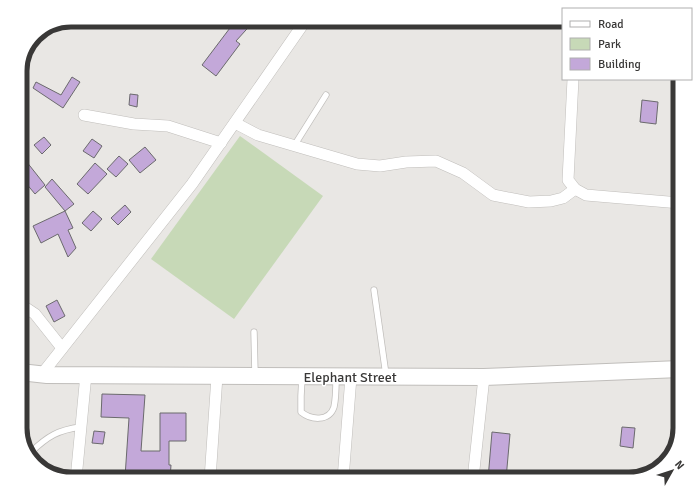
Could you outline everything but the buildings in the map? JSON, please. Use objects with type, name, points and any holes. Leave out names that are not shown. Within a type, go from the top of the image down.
[{"type":"main road","name":"Elephant Street","points":[[27,373],[256,377],[484,377],[673,369]]},
{"type":"street","points":[[42,374],[192,184],[236,123],[301,27]]},
{"type":"street","points":[[573,80],[568,180],[575,189],[586,195],[673,202]]},
{"type":"street","points":[[84,115],[134,124],[168,126],[221,143]]},
{"type":"street","points":[[236,123],[258,135],[294,147],[357,164],[380,166],[406,162],[436,161],[463,173],[493,195],[529,202],[551,201],[563,198],[575,189]]},
{"type":"street","points":[[27,309],[35,314],[62,348]]},
{"type":"street","points":[[77,472],[86,374]]},
{"type":"street","points":[[210,472],[217,376]]},
{"type":"street","points":[[343,377],[343,472]]},
{"type":"street","points":[[474,472],[484,377]]},
{"type":"lane","points":[[294,147],[326,95]]},
{"type":"lane","points":[[374,290],[386,377]]},
{"type":"lane","points":[[254,332],[256,377]]},
{"type":"lane","points":[[302,377],[300,396],[302,412],[307,417],[320,419],[330,414],[334,407],[343,377]]},
{"type":"lane","points":[[33,450],[57,432],[65,429],[81,427]]},
{"type":"green space","points":[[240,136],[323,196],[234,319],[151,259]]}]
